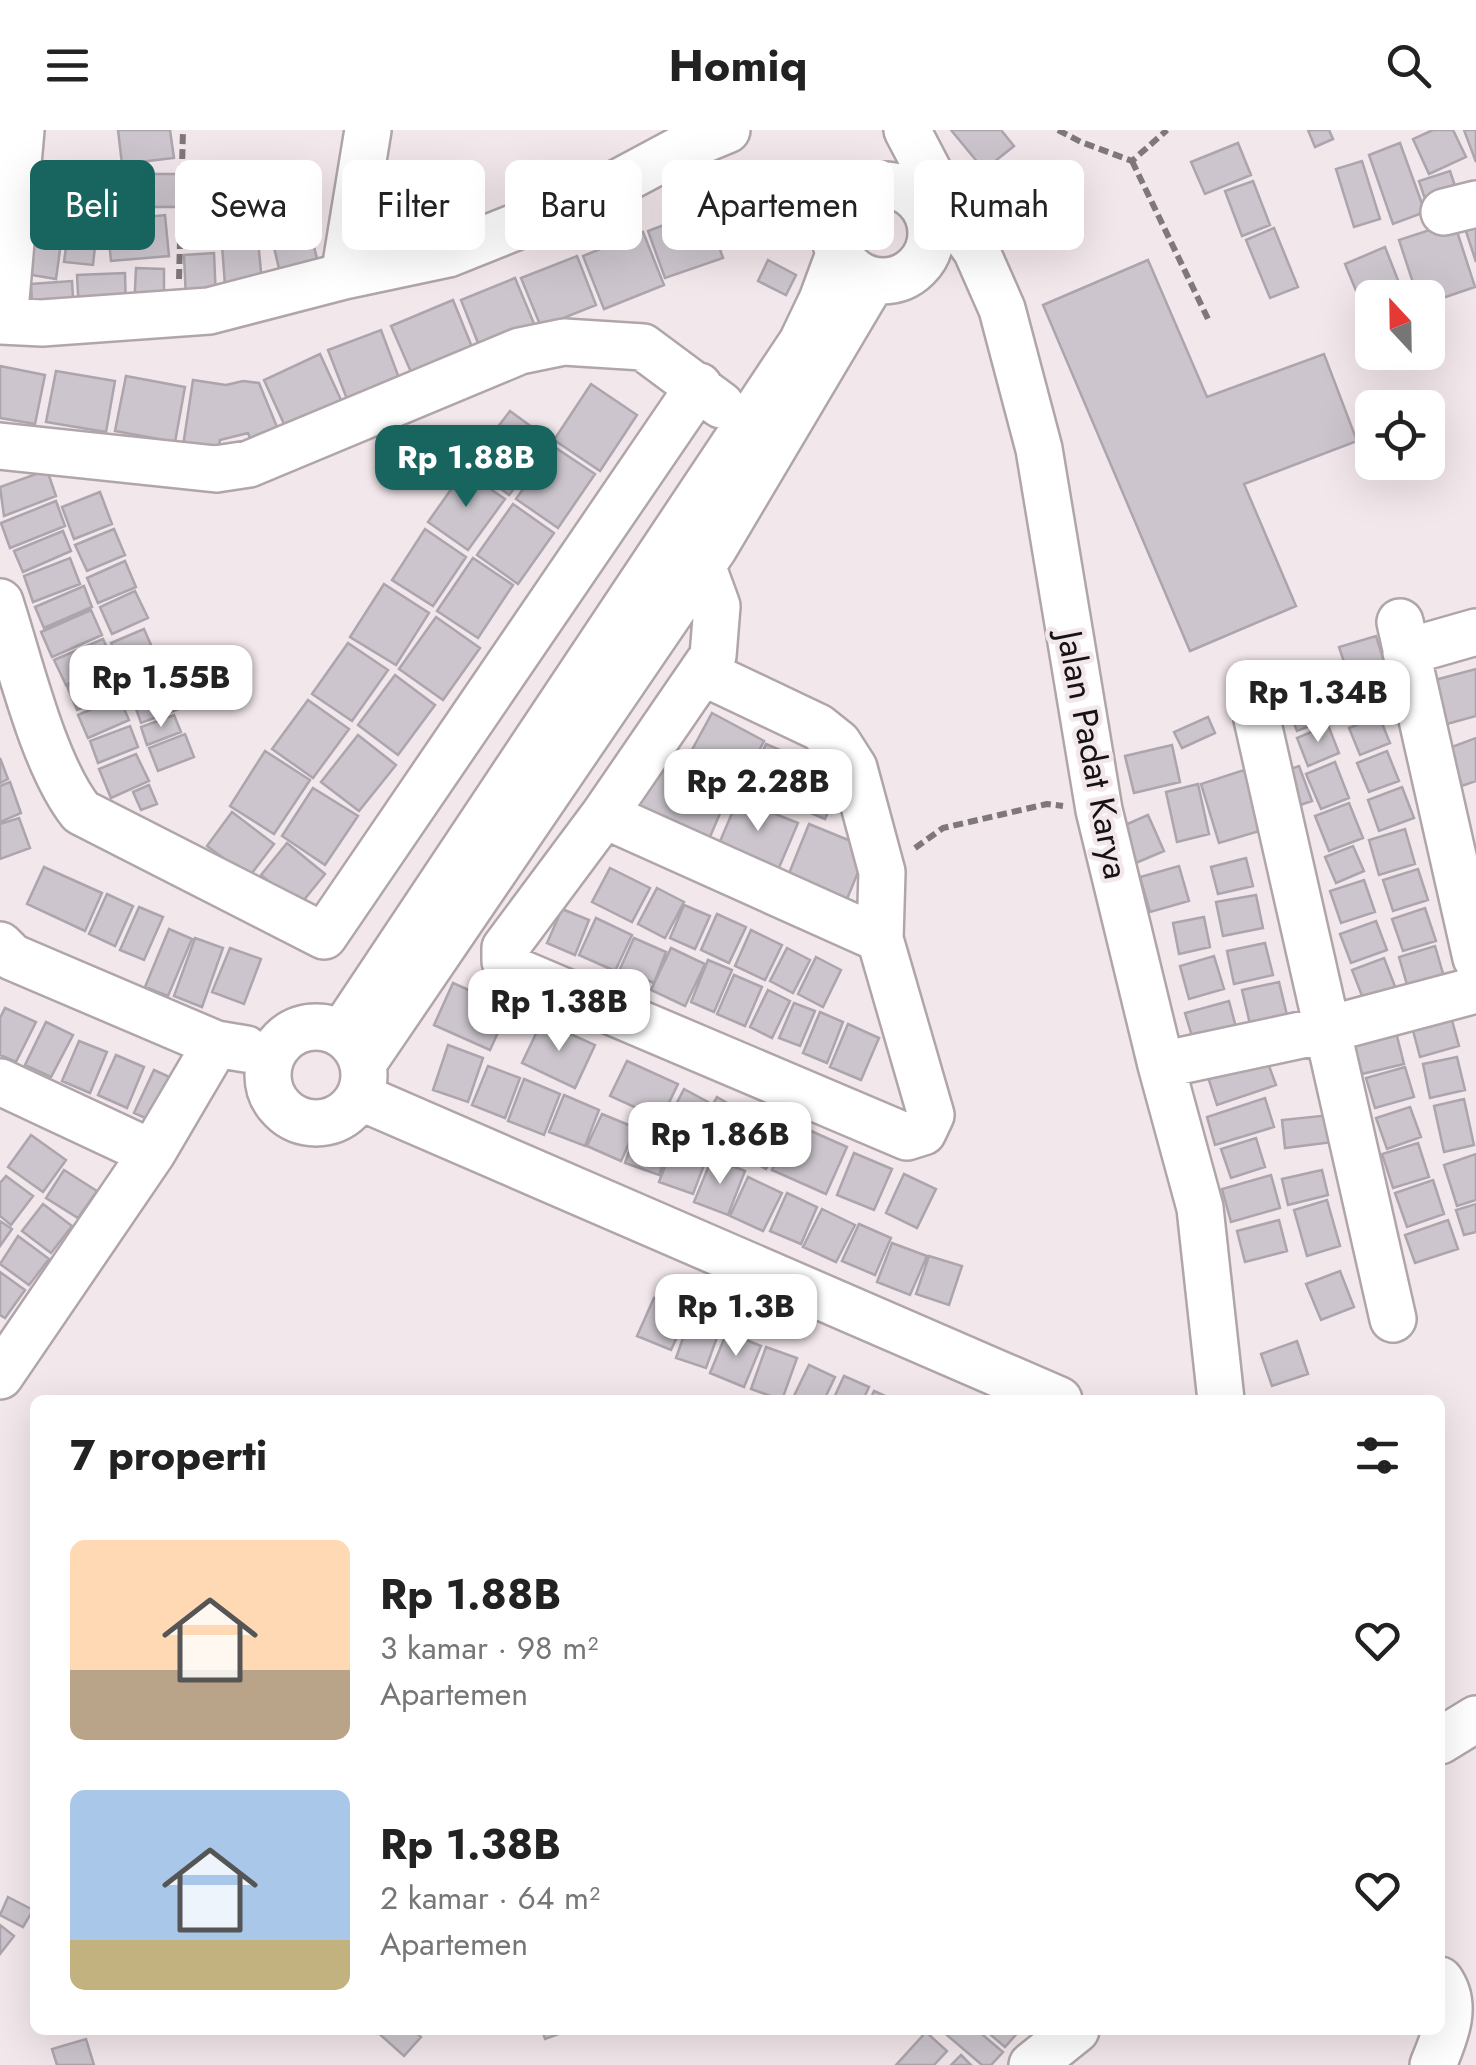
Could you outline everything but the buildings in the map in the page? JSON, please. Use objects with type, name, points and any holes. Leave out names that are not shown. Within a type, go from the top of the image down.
[{"type":"street","points":[[20,130],[2,321],[42,323],[209,311],[448,254],[593,196],[681,148],[727,130]]},
{"type":"street","points":[[344,276],[368,130]]},
{"type":"street","points":[[894,171],[914,140]]},
{"type":"street","points":[[845,250],[856,267],[892,280],[910,273],[929,250]]},
{"type":"street","name":"Jalan Padat Karya","points":[[976,250],[1002,309],[1039,449],[1099,810],[1200,1208],[1220,1395]]},
{"type":"street","points":[[856,267],[822,300],[802,342],[745,426],[355,1064],[348,1112],[331,1121],[312,1123],[294,1118],[279,1106],[270,1090],[267,1072],[272,1053],[285,1037],[302,1028],[323,1027],[355,1064],[1049,1395]]},
{"type":"street","points":[[355,1064],[702,565],[856,267]]},
{"type":"street","points":[[0,446],[216,469],[249,464],[520,351],[564,342],[643,347],[699,386],[745,426]]},
{"type":"street","points":[[0,602],[64,792],[81,812],[324,936],[699,386]]},
{"type":"street","points":[[702,565],[717,606],[713,656],[702,672],[604,815],[505,948],[505,961],[516,970],[907,1137],[924,1132],[931,1114],[880,939],[882,872],[854,768],[838,743],[818,727],[702,672]]},
{"type":"street","points":[[1476,632],[1403,637],[1460,810],[1476,958]]},
{"type":"street","points":[[1257,719],[1393,1319]]},
{"type":"street","points":[[604,815],[880,939]]},
{"type":"street","points":[[0,945],[12,958],[216,1044],[272,1053]]},
{"type":"street","points":[[1161,1066],[1329,1029],[1476,990]]},
{"type":"street","points":[[0,1376],[152,1152],[216,1044]]},
{"type":"street","points":[[2,1087],[152,1152]]},
{"type":"street","points":[[1445,1738],[1476,1720]]},
{"type":"street","points":[[1445,1989],[1451,2000],[1445,2033]]},
{"type":"street","points":[[1032,2065],[1072,2035]]},
{"type":"street","points":[[1433,2065],[1445,2035]]},
{"type":"path","points":[[178,313],[183,130]]},
{"type":"path","points":[[1058,130],[1132,161],[1208,320]]},
{"type":"path","points":[[1132,161],[1166,130]]},
{"type":"path","points":[[882,872],[942,828],[1047,804],[1099,810]]}]
